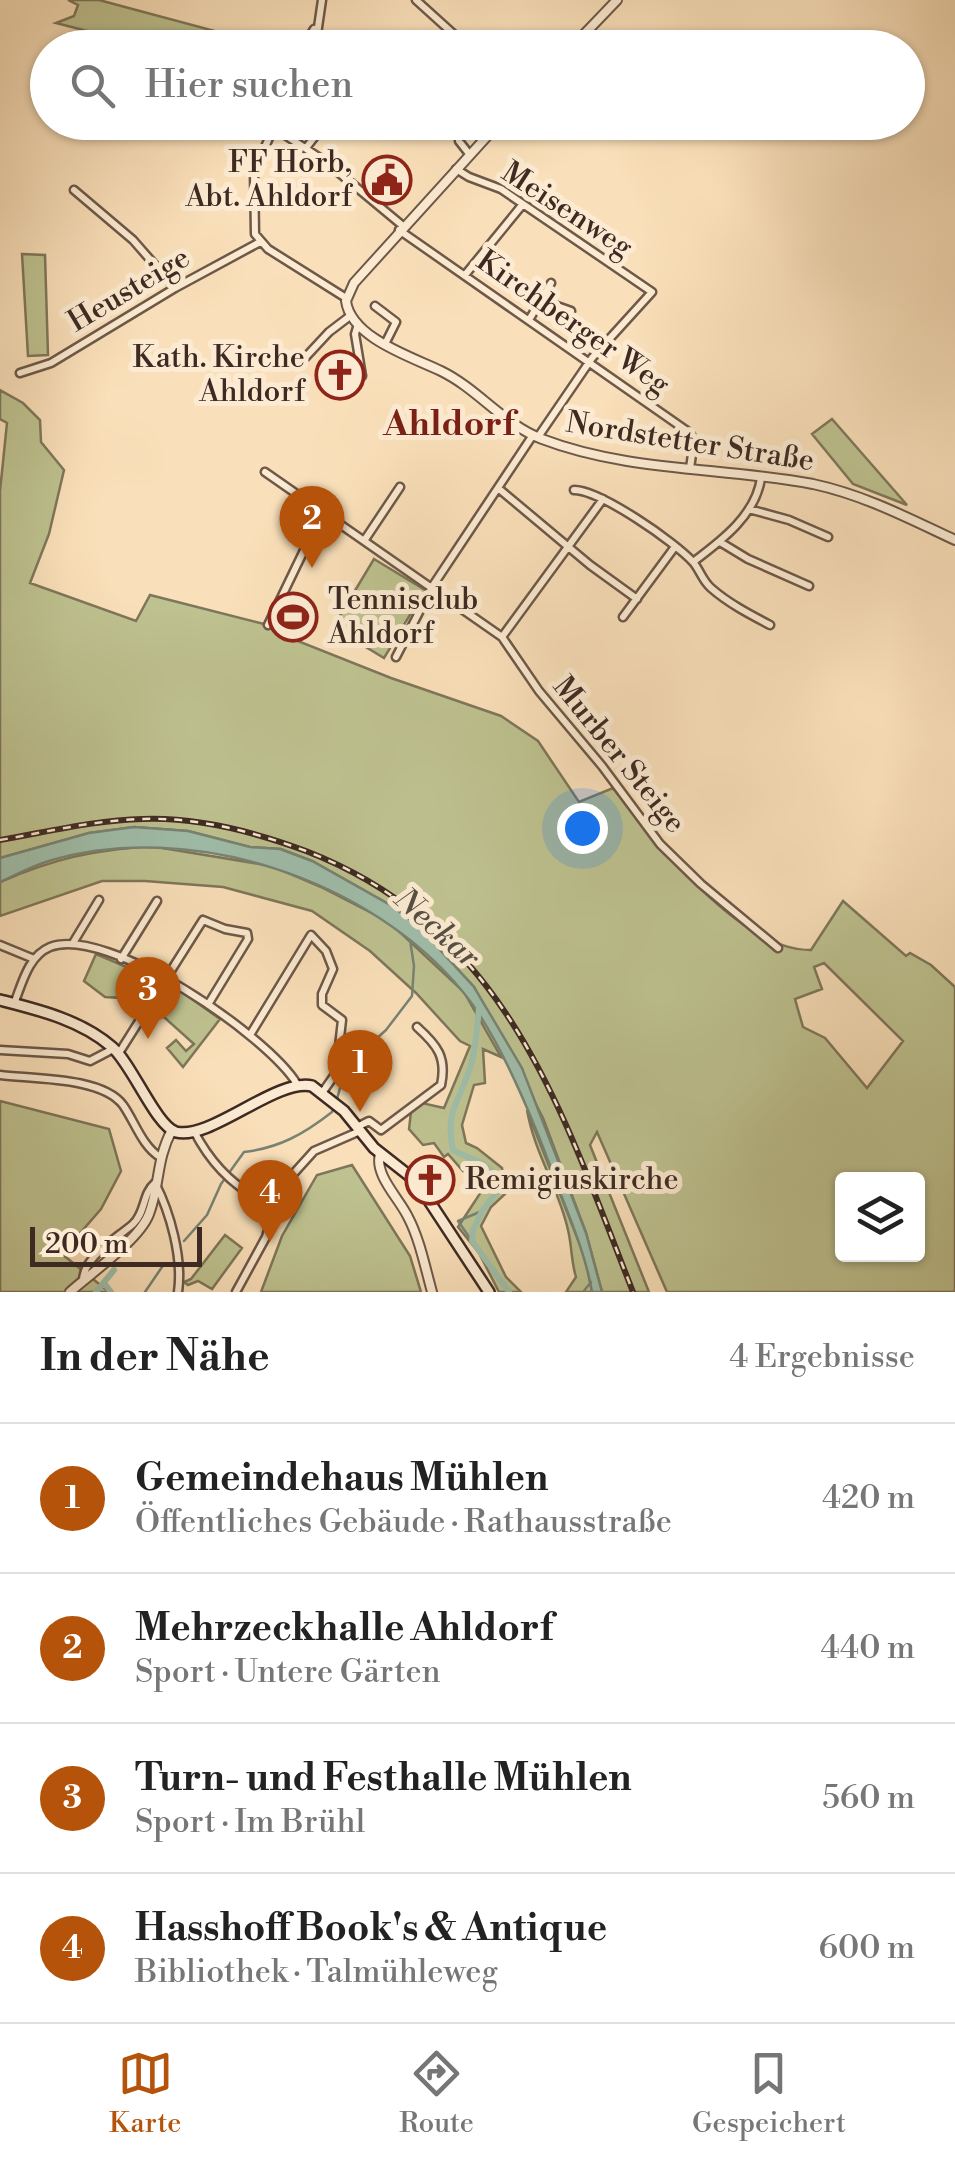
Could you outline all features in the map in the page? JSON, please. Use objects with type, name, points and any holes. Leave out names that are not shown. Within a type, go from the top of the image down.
[{"type":"main road","points":[[0,1000],[75,1023],[117,1051],[172,1130],[193,1130],[298,1084],[312,1086],[342,1109],[380,1154],[407,1173],[427,1194],[489,1292]]},
{"type":"street","points":[[317,30],[322,0]]},
{"type":"street","points":[[416,0],[449,30]]},
{"type":"street","points":[[587,30],[617,0]]},
{"type":"street","points":[[314,30],[318,24]]},
{"type":"street","points":[[266,140],[253,179],[253,224],[260,242],[346,298]]},
{"type":"street","name":"Kirchberger Weg","points":[[295,140],[426,252],[465,275],[690,433],[694,441],[690,468]]},
{"type":"street","points":[[306,148],[312,140]]},
{"type":"street","points":[[459,140],[470,155]]},
{"type":"street","points":[[302,361],[350,316],[346,298],[354,283],[484,140]]},
{"type":"street","name":"Meisenweg","points":[[456,169],[469,178],[500,188],[652,292],[588,362]]},
{"type":"street","points":[[74,190],[133,240],[175,288]]},
{"type":"street","points":[[465,275],[523,204]]},
{"type":"street","name":"Heusteige","points":[[20,373],[51,363],[260,242]]},
{"type":"street","points":[[529,320],[551,282]]},
{"type":"street","points":[[543,301],[571,311]]},
{"type":"street","points":[[376,306],[396,322],[385,344]]},
{"type":"street","name":"Nordstetter Straße","points":[[350,316],[385,344],[452,376],[500,416],[536,436],[600,456],[837,490],[889,508],[955,540]]},
{"type":"street","points":[[358,324],[355,334],[362,376]]},
{"type":"street","points":[[396,657],[432,587],[588,362]]},
{"type":"street","name":"Murber Steige","points":[[265,472],[502,637],[542,696],[602,766],[660,844],[712,894],[778,948]]},
{"type":"street","points":[[693,562],[720,542],[749,509],[761,478]]},
{"type":"street","points":[[364,542],[400,487]]},
{"type":"street","points":[[498,488],[637,599]]},
{"type":"street","points":[[574,490],[602,499],[674,548],[693,562],[716,592],[770,625]]},
{"type":"street","points":[[502,637],[602,499]]},
{"type":"street","points":[[749,509],[828,537]]},
{"type":"street","points":[[268,625],[322,514]]},
{"type":"street","points":[[720,542],[808,586]]},
{"type":"street","points":[[623,618],[674,548]]},
{"type":"street","points":[[74,943],[99,900]]},
{"type":"street","points":[[121,959],[156,901]]},
{"type":"street","points":[[0,1050],[68,1054],[90,1061],[117,1051],[203,920],[247,933],[248,939],[209,1003]]},
{"type":"street","points":[[250,1034],[311,935],[326,951],[334,968],[322,994],[322,1006],[342,1020],[336,1073],[327,1096]]},
{"type":"street","points":[[14,1004],[34,959],[48,948],[74,943],[167,978],[209,1003],[250,1034],[298,1084]]},
{"type":"street","points":[[0,944],[34,959]]},
{"type":"street","points":[[236,1292],[266,1237],[286,1182],[314,1151],[370,1121],[381,1130],[441,1085],[442,1054],[417,1027]]},
{"type":"street","points":[[0,1075],[106,1090],[121,1103],[149,1149],[160,1156]]},
{"type":"street","points":[[70,1292],[144,1224],[150,1214],[160,1156],[172,1130]]},
{"type":"street","points":[[193,1130],[221,1172],[262,1201],[276,1206]]},
{"type":"street","points":[[380,1154],[382,1174],[415,1233],[432,1292]]},
{"type":"street","points":[[155,1183],[164,1200],[176,1254],[178,1292]]},
{"type":"green space","points":[[68,0],[99,0],[211,30],[83,30],[56,23],[74,16],[78,5]]},
{"type":"green space","points":[[22,254],[45,255],[48,355],[28,356]]},
{"type":"green space","points":[[0,390],[23,403],[40,420],[41,442],[64,470],[49,534],[30,583],[136,621],[150,595],[268,625],[280,634],[391,678],[501,716],[538,741],[579,802],[613,788],[701,889],[756,933],[784,946],[811,950],[843,901],[906,956],[910,953],[931,965],[955,987],[955,1292],[667,1292],[597,1132],[590,1145],[649,1292],[602,1292],[586,1233],[543,1118],[474,987],[417,925],[392,906],[312,861],[281,849],[250,847],[188,831],[134,827],[89,833],[0,858],[0,491],[7,423],[0,419]],"holes":[[[824,963],[903,1041],[867,1088],[825,1038],[803,1027],[795,999],[822,989],[814,967]]]},
{"type":"green space","points":[[832,419],[907,505],[853,484],[812,434]]},
{"type":"green space","points":[[374,559],[425,590],[384,658],[333,627]]},
{"type":"green space","name":"Tennisclub Ahldorf","points":[[285,596],[314,609],[300,638],[272,625]]},
{"type":"green space","points":[[150,846],[272,866],[321,887],[389,922],[464,992],[501,1057],[483,1049],[485,1083],[474,1085],[462,1125],[466,1143],[502,1168],[505,1194],[491,1207],[481,1226],[506,1277],[521,1292],[499,1292],[479,1253],[458,1227],[483,1189],[482,1172],[463,1171],[448,1154],[444,1157],[434,1143],[423,1145],[409,1129],[411,1112],[422,1103],[444,1108],[470,1046],[460,1041],[370,951],[312,911],[223,887],[102,881],[0,916],[0,882],[74,857]]},
{"type":"green space","points":[[96,954],[157,980],[157,987],[137,1015],[122,998],[105,997],[84,981]]},
{"type":"green space","points":[[172,985],[220,1019],[183,1067],[167,1048],[176,1040],[186,1051],[194,1044],[155,1009]]},
{"type":"green space","points":[[0,1101],[109,1129],[121,1171],[101,1209],[62,1254],[109,1292],[0,1292]]},
{"type":"green space","points":[[527,1110],[586,1260],[592,1292],[566,1292],[576,1277],[569,1236]]},
{"type":"green space","points":[[352,1165],[410,1256],[421,1292],[261,1292],[282,1236],[317,1175]]},
{"type":"green space","points":[[225,1235],[242,1248],[212,1289],[198,1281],[188,1285],[184,1282],[191,1279]]},
{"type":"shaded area","points":[[134,827],[188,831],[250,847],[280,849],[312,861],[392,906],[417,925],[474,987],[522,1068],[586,1233],[602,1292],[592,1292],[581,1248],[546,1154],[490,1032],[463,992],[425,952],[379,918],[329,890],[274,868],[218,854],[160,848],[103,850],[49,861],[0,882],[0,858],[89,833]]},
{"type":"waterway","name":"Neckar","points":[[337,1099],[346,1066],[386,1030],[412,996],[414,966],[410,940]]},
{"type":"waterway","points":[[479,1008],[473,1058],[452,1115],[451,1136],[453,1150],[488,1168],[496,1180],[499,1189],[482,1211],[472,1241],[509,1292]]},
{"type":"waterway","points":[[184,1241],[207,1215],[221,1184],[244,1152],[291,1139],[322,1120],[334,1106]]},
{"type":"waterway","points":[[472,1241],[458,1221],[482,1211]]},
{"type":"waterway","points":[[145,1292],[162,1267]]},
{"type":"waterway","points":[[96,1292],[114,1270]]},
{"type":"waterway","points":[[583,1292],[591,1282]]},
{"type":"waterway","points":[[104,1283],[111,1292]]},
{"type":"railway","points":[[0,840],[107,822],[184,820],[287,844],[375,885],[432,927],[479,977],[518,1032],[580,1157],[633,1292]]},
{"type":"place","name":"FF Horb, Abt. Ahldorf","points":[[387,180]]},
{"type":"place","name":"Kath. Kirche Ahldorf","points":[[340,375]]},
{"type":"place","name":"Mehrzeckhalle Ahldorf","points":[[312,568]]},
{"type":"place","name":"Tennisclub Ahldorf","points":[[293,617]]},
{"type":"place","name":"Turn- und Festhalle Mühlen","points":[[148,1039]]},
{"type":"place","name":"Gemeindehaus Mühlen","points":[[360,1112]]},
{"type":"place","name":"Remigiuskirche","points":[[430,1180]]},
{"type":"place","name":"Hasshoff Book's & Antique","points":[[270,1242]]},
{"type":"district","name":"Ahldorf","points":[[449,424]]}]
